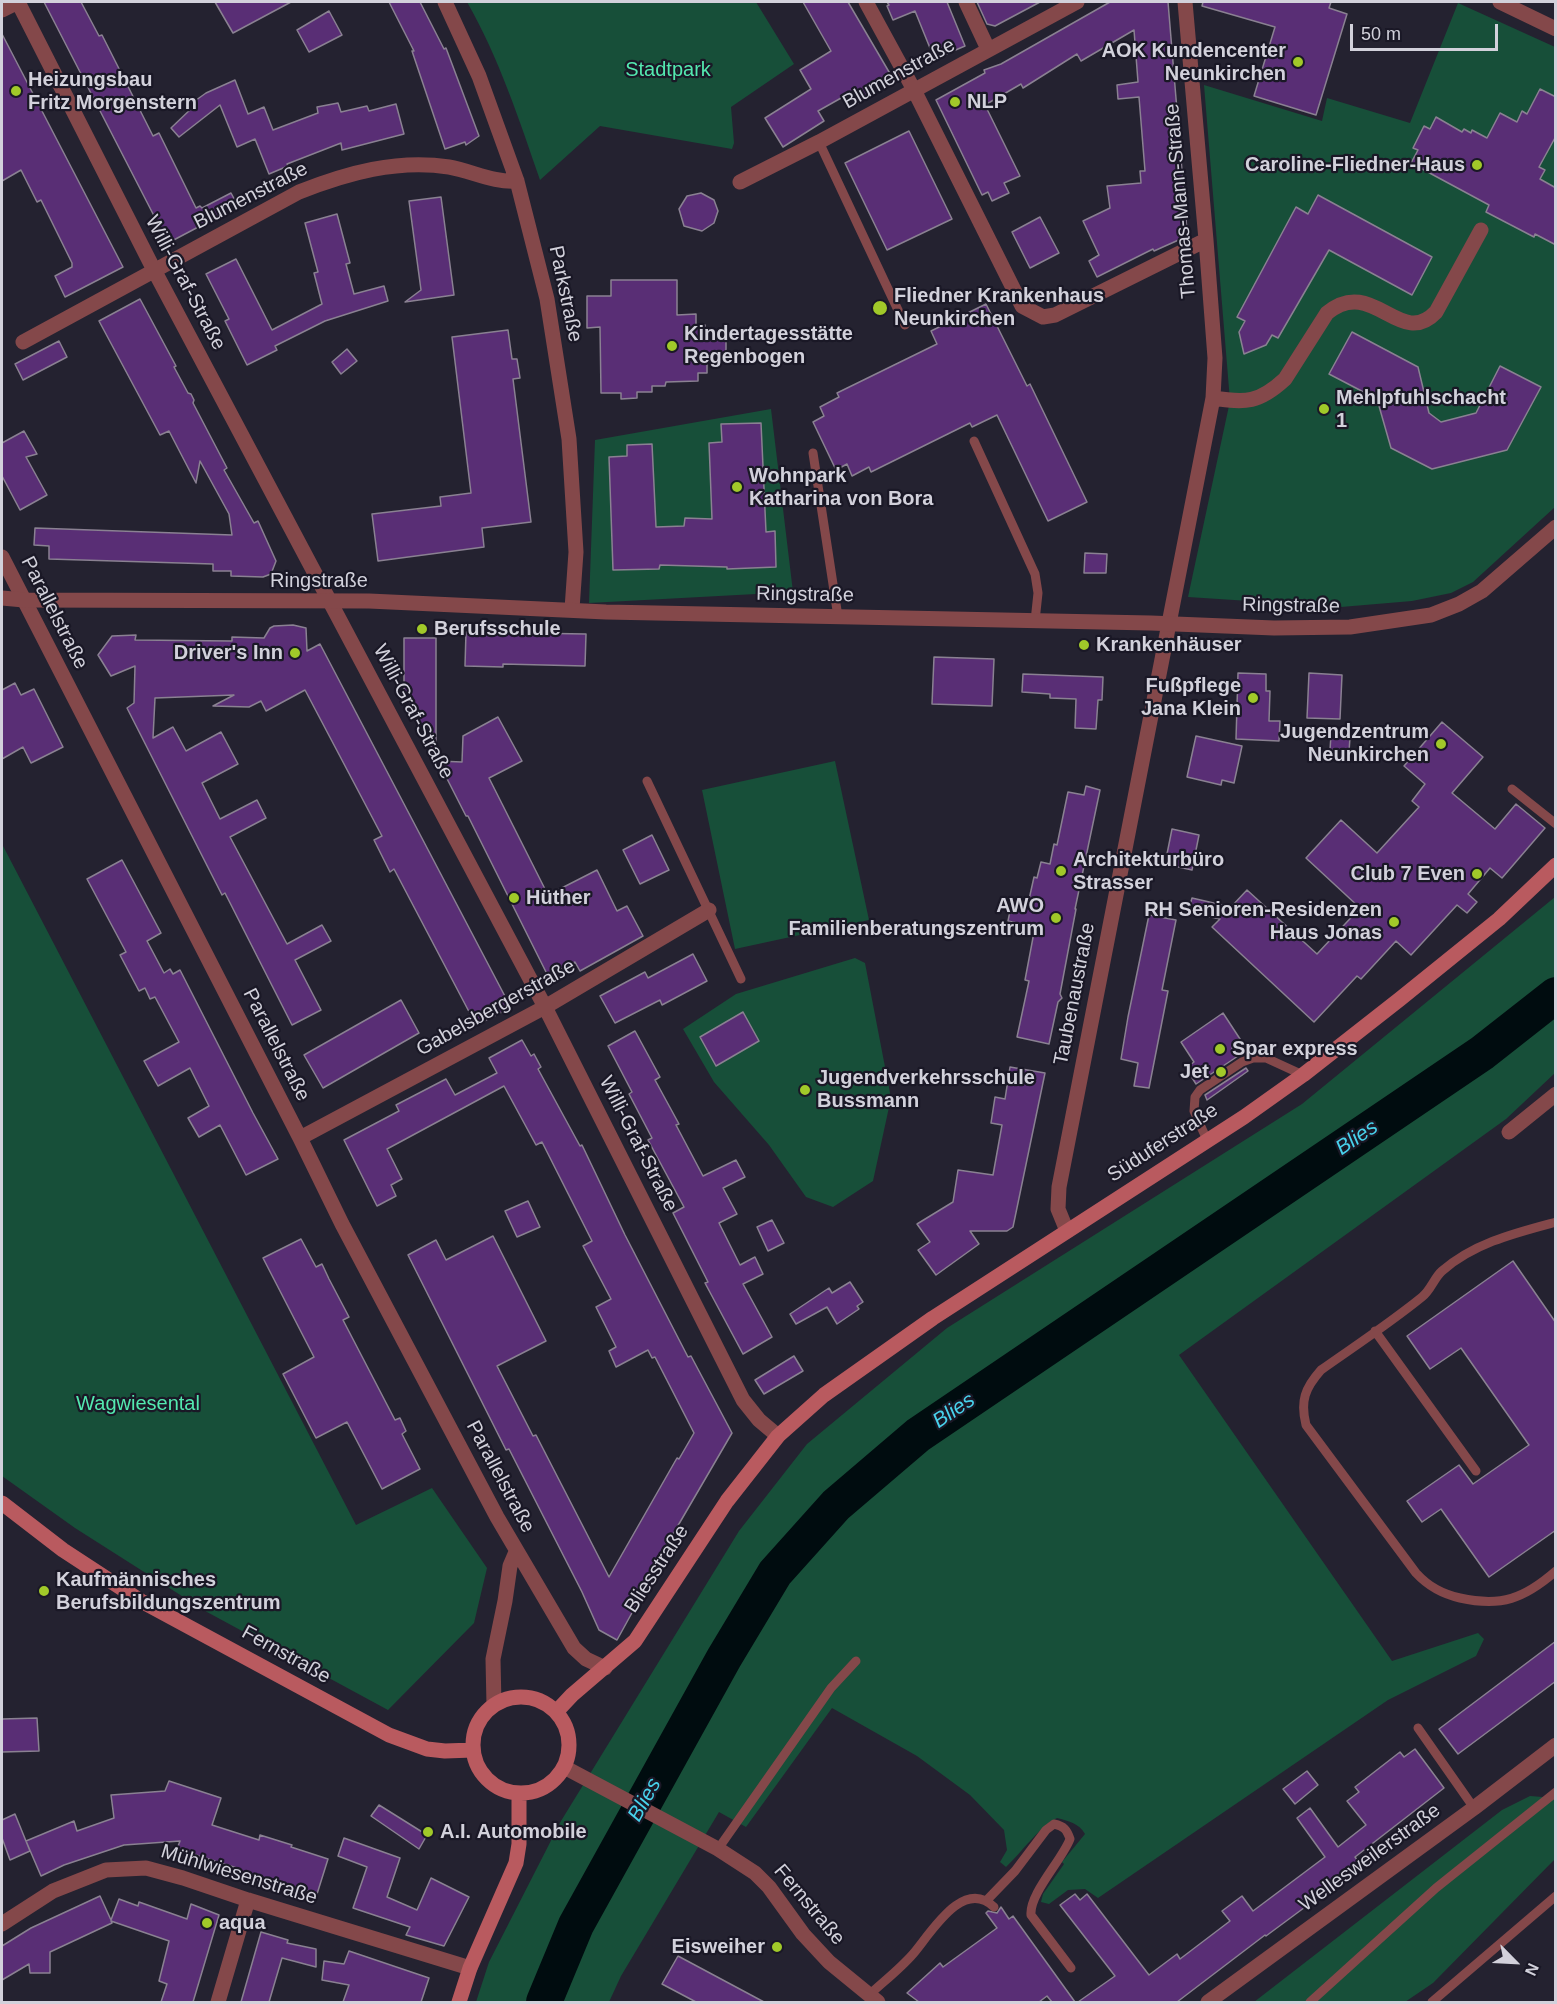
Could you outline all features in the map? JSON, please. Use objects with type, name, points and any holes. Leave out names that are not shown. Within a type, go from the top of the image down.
[{"type":"main road","name":"Süduferstraße","points":[[778,1436],[824,1395],[933,1318],[1303,1075],[1499,918],[1556,865]]},
{"type":"main road","name":"Bliesstraße","points":[[557,1711],[572,1695],[635,1641],[727,1501],[778,1436]]},
{"type":"main road","name":"Fernstraße","points":[[2,1503],[63,1550],[141,1601],[389,1735],[427,1749],[473,1750]]},
{"type":"main road","points":[[515,1697],[526,1697],[538,1699],[557,1711],[566,1724],[570,1739],[569,1755],[564,1767],[553,1782],[540,1790],[509,1792],[494,1786],[483,1775],[475,1761],[473,1750],[475,1730],[482,1716],[494,1705],[515,1697]]},
{"type":"main road","points":[[459,2002],[470,1968],[516,1863],[519,1844],[519,1793]]},
{"type":"street","points":[[2,10],[18,2]]},
{"type":"street","name":"Willi-Graf-Straße","points":[[18,2],[154,270],[545,1007],[743,1400],[759,1420],[778,1436]]},
{"type":"street","name":"Parkstraße","points":[[445,2],[479,76],[517,182],[547,299],[569,439],[576,552],[572,609]]},
{"type":"street","points":[[866,2],[914,90],[1022,306],[1043,317],[1055,315],[1206,240]]},
{"type":"street","points":[[966,2],[988,49]]},
{"type":"street","name":"Blumenstraße","points":[[740,182],[819,142],[1077,2]]},
{"type":"street","name":"Thomas-Mann-Straße","points":[[1169,624],[1213,398],[1215,358],[1185,2]]},
{"type":"street","points":[[1500,2],[1556,29]]},
{"type":"street","name":"Blumenstraße","points":[[23,342],[299,192],[335,177],[389,166],[420,164],[451,168],[505,182],[517,182]]},
{"type":"street","points":[[1213,398],[1247,401],[1276,387],[1285,379],[1327,313],[1335,306],[1347,302],[1367,302],[1399,320],[1417,324],[1427,320],[1436,312],[1481,230]]},
{"type":"street","name":"Ringstraße","points":[[2,598],[331,602],[606,612],[1274,628],[1350,627],[1431,615],[1459,604],[1482,591],[1556,527]]},
{"type":"street","name":"Parallelstraße","points":[[2,557],[342,1224],[516,1552],[574,1648],[586,1659],[605,1668]]},
{"type":"street","name":"Taubenaustraße","points":[[1066,1231],[1058,1209],[1059,1187],[1169,624]]},
{"type":"street","name":"Gabelsbergerstraße","points":[[300,1138],[545,1007],[710,910]]},
{"type":"street","points":[[1509,1132],[1556,1094]]},
{"type":"street","name":"Parallelstraße","points":[[494,1705],[493,1659],[510,1566],[516,1552]]},
{"type":"street","name":"Wellesweilerstraße","points":[[1208,2002],[1474,1808],[1556,1745]]},
{"type":"street","name":"Fernstraße","points":[[564,1767],[717,1849],[755,1873],[769,1887],[803,1934],[829,1962],[873,1999]]},
{"type":"street","name":"Mühlwiesenstraße","points":[[2,1924],[53,1891],[106,1870],[146,1868],[470,1968]]},
{"type":"street","points":[[218,2002],[248,1900]]},
{"type":"lane","points":[[819,142],[905,324]]},
{"type":"lane","points":[[974,441],[1035,574],[1038,593],[1035,621]]},
{"type":"lane","points":[[813,453],[838,617]]},
{"type":"lane","points":[[646,780],[741,979]]},
{"type":"lane","points":[[1512,789],[1556,824]]},
{"type":"lane","points":[[1207,1140],[1194,1110],[1195,1097],[1200,1090],[1242,1062],[1253,1058],[1266,1058],[1303,1075]]},
{"type":"lane","points":[[1556,1222],[1486,1243],[1451,1263],[1439,1273],[1425,1295],[1321,1370],[1309,1383],[1302,1408],[1306,1425],[1425,1583],[1447,1595],[1484,1603],[1500,1602],[1518,1597],[1556,1571]]},
{"type":"lane","points":[[1375,1331],[1476,1471]]},
{"type":"lane","points":[[717,1849],[831,1688],[856,1661]]},
{"type":"lane","points":[[1419,1728],[1474,1808]]},
{"type":"lane","points":[[1310,2002],[1436,1887],[1556,1792]]},
{"type":"lane","points":[[987,1900],[1015,1872],[1046,1830],[1054,1824],[1061,1825],[1067,1830],[1070,1839],[1040,1887],[1030,1915],[1071,1968]]},
{"type":"lane","points":[[1432,2002],[1556,1896]]},
{"type":"lane","points":[[873,1999],[944,1915],[964,1900],[977,1897],[987,1900],[994,1907]]},
{"type":"green space","name":"Stadtpark","points":[[467,2],[756,2],[794,64],[731,107],[734,143],[732,149],[600,126],[540,180],[499,67]]},
{"type":"green space","points":[[1458,3],[1555,47],[1555,507],[1473,582],[1451,593],[1412,601],[1341,607],[1188,597],[1230,401],[1204,85],[1322,121],[1327,98],[1410,123]]},
{"type":"green space","points":[[771,409],[793,592],[589,603],[595,440]]},
{"type":"green space","points":[[835,761],[869,920],[735,949],[702,790]]},
{"type":"green space","name":"Wagwiesental","points":[[2,844],[356,1525],[432,1488],[487,1568],[474,1623],[388,1710],[207,1612],[75,1528],[2,1476]]},
{"type":"green space","points":[[1555,897],[1555,1073],[1506,1119],[1179,1355],[1392,1661],[1478,1633],[1484,1639],[1476,1656],[1388,1700],[1098,1898],[1085,1889],[1068,1890],[1049,1904],[1041,1902],[1043,1894],[1064,1864],[1062,1862],[1085,1834],[1080,1827],[1057,1818],[1037,1834],[1006,1867],[1000,1862],[1007,1850],[1004,1830],[970,1795],[917,1756],[832,1708],[746,1827],[719,1812],[621,1976],[609,2002],[476,2002],[489,1962],[561,1821],[739,1531],[807,1444],[947,1328],[1302,1104]]},
{"type":"green space","name":"Jugendverkehrsschule Bussmann","points":[[855,958],[865,963],[891,1098],[873,1181],[833,1207],[806,1197],[769,1145],[714,1082],[683,1029],[736,994]]},
{"type":"green space","points":[[1530,1796],[1555,1798],[1555,1859],[1433,1983],[1405,2002],[1254,2002],[1502,1810]]},
{"type":"building","points":[[44,2],[81,2],[99,36],[102,35],[153,136],[159,133],[196,208],[200,206],[202,208],[231,193],[238,206],[168,243]]},
{"type":"building","points":[[215,2],[291,2],[233,33]]},
{"type":"building","points":[[389,2],[420,2],[444,49],[446,48],[479,136],[466,145],[465,142],[445,149],[412,51],[414,51]]},
{"type":"building","points":[[803,2],[848,2],[892,77],[890,84],[856,104],[850,93],[818,111],[824,121],[783,147],[765,118],[811,89],[800,70],[831,51]]},
{"type":"building","points":[[887,2],[947,2],[965,46],[939,57],[936,51],[932,53],[915,11],[893,20]]},
{"type":"building","points":[[977,2],[1040,2],[995,26],[987,24]]},
{"type":"building","points":[[1110,2],[1168,2],[1187,231],[1183,238],[1154,251],[1153,249],[1097,277],[1089,261],[1099,255],[1083,221],[1110,208],[1107,186],[1141,183],[1140,171],[1145,171],[1139,97],[1118,99],[1117,85],[1138,82],[1134,30],[1081,61],[1077,54],[1023,88],[1021,84],[985,105],[1020,176],[1004,183],[1009,193],[992,201],[988,192],[982,195],[936,100],[985,73],[984,70],[1001,64]]},
{"type":"building","name":"AOK Kundencenter Neunkirchen","points":[[1203,2],[1331,2],[1329,8],[1347,14],[1316,115],[1254,96],[1275,27],[1202,6]]},
{"type":"building","points":[[329,11],[342,35],[309,52],[297,30]]},
{"type":"building","points":[[2,34],[123,267],[65,297],[55,276],[72,267],[72,263],[41,200],[37,202],[21,170],[2,181]]},
{"type":"building","points":[[235,80],[248,114],[264,107],[273,130],[318,113],[317,107],[338,103],[341,112],[367,106],[369,111],[396,104],[404,134],[342,150],[341,143],[287,164],[288,166],[269,174],[255,139],[237,147],[220,105],[179,137],[171,128],[194,106],[192,103],[206,93]]},
{"type":"building","name":"Caroline-Fliedner-Haus","points":[[1540,89],[1556,97],[1556,136],[1539,167],[1545,170],[1540,179],[1556,188],[1556,245],[1535,234],[1534,237],[1486,212],[1489,205],[1411,163],[1418,150],[1413,148],[1424,126],[1430,129],[1436,117],[1462,132],[1464,129],[1471,133],[1472,130],[1487,138],[1500,113],[1517,122],[1522,111],[1527,114]]},
{"type":"building","points":[[909,131],[952,219],[887,250],[845,163]]},
{"type":"building","points":[[701,193],[714,200],[718,211],[714,223],[702,231],[684,226],[679,209],[687,196]]},
{"type":"building","points":[[1318,195],[1432,257],[1412,295],[1329,250],[1278,338],[1272,335],[1266,345],[1244,354],[1239,332],[1245,321],[1237,317],[1296,207],[1308,214]]},
{"type":"building","points":[[441,197],[454,295],[405,302],[421,290],[409,201]]},
{"type":"building","points":[[337,214],[350,263],[346,264],[354,294],[384,286],[388,301],[325,321],[275,346],[277,350],[247,365],[225,321],[229,319],[206,274],[236,259],[272,330],[322,304],[314,273],[318,272],[305,223]]},
{"type":"building","points":[[1040,217],[1059,253],[1030,268],[1012,232]]},
{"type":"building","points":[[611,280],[677,280],[677,315],[696,314],[696,325],[705,325],[705,335],[726,334],[726,360],[707,360],[707,373],[698,373],[698,381],[666,382],[665,386],[652,386],[652,392],[637,392],[637,398],[621,399],[621,393],[601,393],[600,327],[587,328],[587,296],[611,296]]},
{"type":"building","points":[[140,299],[176,366],[174,367],[194,400],[193,403],[227,468],[224,470],[254,523],[258,521],[276,561],[271,574],[263,577],[231,576],[231,571],[213,571],[213,564],[49,559],[49,546],[34,545],[35,528],[232,535],[229,514],[200,461],[196,483],[169,431],[160,435],[99,321]]},
{"type":"building","points":[[986,304],[1027,386],[1030,384],[1087,502],[1048,521],[997,415],[972,427],[970,423],[871,472],[869,467],[852,476],[847,464],[836,470],[813,422],[824,416],[820,407],[839,397],[837,393],[937,344],[931,331]]},
{"type":"building","points":[[508,330],[512,359],[517,359],[520,378],[513,379],[531,522],[482,528],[484,547],[378,561],[372,514],[441,506],[440,497],[471,493],[452,337]]},
{"type":"building","points":[[1352,332],[1418,367],[1429,413],[1441,422],[1476,413],[1500,366],[1541,387],[1507,450],[1432,469],[1391,448],[1377,399],[1329,374]]},
{"type":"building","points":[[59,341],[67,357],[23,380],[15,364]]},
{"type":"building","points":[[347,349],[357,361],[341,374],[332,362]]},
{"type":"building","name":"Wohnpark Katharina von Bora","points":[[761,423],[766,532],[775,531],[776,567],[727,569],[727,567],[660,565],[659,569],[613,570],[609,457],[627,456],[627,445],[652,444],[656,527],[684,526],[685,518],[712,519],[709,443],[722,442],[721,424]]},
{"type":"building","points":[[24,431],[37,454],[26,457],[47,495],[20,510],[2,476],[2,443]]},
{"type":"building","points":[[1085,553],[1107,554],[1106,573],[1084,573]]},
{"type":"building","points":[[293,625],[306,628],[307,651],[320,644],[508,1002],[504,1011],[476,1025],[394,869],[390,872],[374,840],[382,836],[305,690],[266,711],[261,701],[249,707],[213,706],[234,695],[155,698],[153,738],[173,727],[186,751],[221,732],[238,764],[202,783],[220,819],[257,800],[266,818],[230,837],[287,944],[322,925],[331,941],[295,960],[321,1010],[292,1025],[225,893],[222,895],[127,708],[134,703],[135,666],[111,676],[98,655],[112,636],[136,635],[135,640],[232,641],[232,637],[264,638],[274,626]]},
{"type":"building","points":[[466,632],[586,634],[585,666],[503,664],[503,667],[465,666]]},
{"type":"building","points":[[404,638],[436,638],[436,757],[404,690]]},
{"type":"building","points":[[934,657],[994,659],[992,706],[932,704]]},
{"type":"building","points":[[1238,673],[1266,674],[1266,691],[1270,691],[1269,721],[1280,721],[1279,741],[1236,739]]},
{"type":"building","points":[[1309,673],[1342,675],[1340,719],[1307,718]]},
{"type":"building","points":[[1023,674],[1103,677],[1102,700],[1098,700],[1096,729],[1075,728],[1076,699],[1050,698],[1050,694],[1022,692]]},
{"type":"building","points":[[15,683],[21,695],[34,689],[63,747],[31,763],[23,747],[2,759],[2,690]]},
{"type":"building","points":[[498,717],[522,761],[489,778],[548,895],[597,870],[617,911],[627,906],[643,936],[580,971],[575,962],[548,976],[438,761],[462,762],[463,736]]},
{"type":"building","points":[[1442,722],[1483,757],[1452,793],[1495,829],[1516,804],[1545,828],[1502,878],[1490,868],[1468,894],[1477,902],[1467,913],[1457,905],[1411,955],[1396,941],[1361,979],[1357,976],[1314,1022],[1212,927],[1220,919],[1188,912],[1192,898],[1231,907],[1247,890],[1317,954],[1360,908],[1306,858],[1341,820],[1377,853],[1419,807],[1412,801],[1425,784],[1404,766]]},
{"type":"building","points":[[1331,735],[1350,737],[1349,752],[1330,750]]},
{"type":"building","points":[[1196,736],[1242,746],[1234,783],[1222,780],[1221,785],[1187,777]]},
{"type":"building","points":[[1086,786],[1100,790],[1075,909],[1060,994],[1062,998],[1058,1002],[1049,1044],[1017,1037],[1029,981],[1025,980],[1035,927],[1008,921],[1012,901],[1028,904],[1034,877],[1037,878],[1041,862],[1050,864],[1054,844],[1057,845],[1068,792],[1084,795]]},
{"type":"building","points":[[1172,829],[1199,835],[1192,870],[1165,864]]},
{"type":"building","points":[[652,835],[669,870],[640,884],[623,850]]},
{"type":"building","points":[[122,860],[161,933],[147,941],[164,973],[170,969],[173,974],[180,970],[278,1159],[246,1175],[220,1125],[199,1137],[188,1118],[209,1106],[190,1068],[158,1086],[144,1061],[179,1042],[155,997],[150,999],[145,988],[139,991],[120,955],[126,952],[87,879]]},
{"type":"building","points":[[1149,915],[1176,920],[1162,990],[1168,991],[1149,1088],[1134,1086],[1138,1063],[1121,1059]]},
{"type":"building","points":[[693,954],[707,981],[662,1005],[660,1000],[615,1023],[600,996],[645,972],[648,978]]},
{"type":"building","points":[[401,1000],[419,1033],[323,1088],[304,1055]]},
{"type":"building","points":[[743,1012],[759,1041],[716,1066],[700,1037]]},
{"type":"building","points":[[1223,1013],[1242,1042],[1232,1048],[1238,1056],[1196,1084],[1186,1068],[1194,1062],[1181,1042]]},
{"type":"building","points":[[635,1031],[660,1077],[655,1080],[703,1176],[736,1160],[745,1177],[723,1188],[737,1214],[719,1223],[740,1265],[755,1257],[763,1274],[743,1284],[772,1337],[743,1354],[705,1283],[708,1282],[673,1213],[684,1207],[648,1140],[652,1138],[629,1094],[632,1092],[608,1046]]},
{"type":"building","points":[[522,1040],[531,1056],[534,1054],[541,1067],[538,1069],[580,1146],[582,1145],[688,1357],[691,1356],[732,1433],[641,1589],[644,1591],[617,1640],[599,1630],[582,1592],[509,1449],[506,1450],[408,1255],[436,1240],[446,1260],[493,1236],[546,1341],[497,1366],[533,1436],[536,1435],[609,1577],[677,1458],[679,1459],[694,1433],[655,1357],[652,1358],[648,1350],[616,1367],[609,1351],[616,1347],[596,1307],[611,1299],[583,1246],[592,1241],[542,1142],[536,1145],[504,1086],[387,1149],[402,1179],[391,1185],[396,1196],[377,1206],[344,1140],[399,1111],[396,1105],[446,1079],[455,1095],[497,1073],[489,1058]]},
{"type":"building","points":[[1010,1067],[1045,1073],[1013,1227],[1007,1231],[970,1231],[979,1244],[936,1275],[918,1250],[930,1242],[917,1224],[953,1202],[958,1170],[993,1175],[1002,1125],[991,1123],[995,1097],[1005,1099]]},
{"type":"building","points":[[1246,1068],[1248,1071],[1207,1100],[1205,1095]]},
{"type":"building","points":[[528,1201],[540,1227],[517,1237],[505,1211]]},
{"type":"building","points":[[772,1220],[784,1243],[768,1251],[757,1227]]},
{"type":"building","points":[[301,1239],[316,1267],[322,1264],[349,1317],[343,1320],[395,1420],[400,1418],[406,1431],[402,1434],[420,1469],[382,1489],[347,1422],[316,1438],[283,1374],[314,1357],[263,1258]]},
{"type":"building","points":[[1513,1261],[1556,1323],[1556,1530],[1489,1577],[1441,1509],[1422,1522],[1407,1501],[1459,1465],[1473,1484],[1529,1445],[1461,1348],[1430,1369],[1407,1336]]},
{"type":"building","points":[[850,1282],[863,1302],[857,1306],[859,1309],[837,1324],[827,1307],[796,1324],[790,1314],[829,1288],[832,1293]]},
{"type":"building","points":[[794,1356],[803,1371],[764,1394],[755,1380]]},
{"type":"building","points":[[1556,1641],[1556,1681],[1458,1754],[1439,1729]]},
{"type":"building","points":[[37,1718],[39,1751],[2,1752],[2,1719]]},
{"type":"building","points":[[1415,1749],[1444,1788],[1355,1857],[1361,1865],[1320,1896],[1177,2002],[1078,2002],[1115,1976],[1060,1905],[1075,1894],[1080,1900],[1087,1894],[1149,1975],[1177,1954],[1180,1959],[1230,1921],[1222,1911],[1242,1896],[1253,1911],[1325,1857],[1297,1818],[1310,1808],[1338,1847],[1366,1825],[1347,1801],[1359,1792],[1355,1787],[1400,1752],[1404,1757]]},
{"type":"building","points":[[1307,1771],[1318,1785],[1295,1804],[1283,1789]]},
{"type":"building","points":[[169,1781],[221,1798],[212,1825],[259,1840],[260,1835],[328,1859],[317,1894],[272,1880],[271,1884],[239,1874],[240,1869],[177,1849],[180,1841],[124,1845],[64,1865],[41,1876],[26,1841],[74,1821],[77,1831],[114,1818],[111,1795],[165,1791]]},
{"type":"building","points":[[379,1805],[427,1835],[419,1849],[371,1816]]},
{"type":"building","points":[[15,1814],[30,1851],[10,1860],[2,1838],[2,1820]]},
{"type":"building","points":[[344,1838],[400,1858],[387,1897],[417,1910],[431,1878],[469,1897],[444,1946],[406,1935],[410,1927],[353,1908],[367,1867],[338,1856]]},
{"type":"building","points":[[100,1896],[111,1920],[119,1899],[138,1906],[139,1902],[187,1919],[191,1904],[219,1915],[193,2002],[161,2002],[167,1984],[159,1981],[169,1941],[111,1921],[112,1923],[50,1952],[50,1973],[30,1973],[29,1964],[2,1980],[2,1946],[31,1928]]},
{"type":"building","points":[[1001,1907],[1009,1919],[1013,1916],[1075,2002],[1052,2002],[1047,1996],[1039,2002],[919,2002],[907,1993],[940,1963],[943,1967],[997,1928],[986,1913],[988,1911],[997,1913]]},
{"type":"building","points":[[261,1932],[288,1940],[287,1943],[316,1949],[316,1967],[282,1958],[269,2002],[241,2002]]},
{"type":"building","points":[[349,1951],[429,1978],[421,2002],[343,2002],[349,1985],[322,1980],[324,1961],[344,1964]]},
{"type":"building","points":[[678,1956],[764,2002],[696,2002],[662,1984]]},
{"type":"waterway","name":"Blies","points":[[544,2002],[576,1925],[724,1658],[775,1573],[836,1505],[918,1435],[1482,1053],[1556,995]]},
{"type":"place","name":"AOK Kundencenter Neunkirchen","points":[[1298,62]]},
{"type":"place","name":"Heizungsbau Fritz Morgenstern","points":[[16,91]]},
{"type":"place","name":"NLP","points":[[955,102]]},
{"type":"place","name":"Caroline-Fliedner-Haus","points":[[1477,165]]},
{"type":"place","name":"Fliedner Krankenhaus Neunkirchen","points":[[880,308]]},
{"type":"place","name":"Kindertagesstätte Regenbogen","points":[[672,346]]},
{"type":"place","name":"Mehlpfuhlschacht 1","points":[[1324,409]]},
{"type":"place","name":"Wohnpark Katharina von Bora","points":[[737,487]]},
{"type":"place","name":"Berufsschule","points":[[422,629]]},
{"type":"place","name":"Krankenhäuser","points":[[1084,645]]},
{"type":"place","name":"Driver's Inn","points":[[295,653]]},
{"type":"place","name":"Fußpflege Jana Klein","points":[[1253,698]]},
{"type":"place","name":"Jugendzentrum Neunkirchen","points":[[1441,744]]},
{"type":"place","name":"Architekturbüro Strasser","points":[[1061,871]]},
{"type":"place","name":"Club 7 Even","points":[[1477,874]]},
{"type":"place","name":"Hüther","points":[[514,898]]},
{"type":"place","name":"AWO Familienberatungszentrum","points":[[1056,918]]},
{"type":"place","name":"RH Senioren-Residenzen Haus Jonas","points":[[1394,922]]},
{"type":"place","name":"Spar express","points":[[1220,1049]]},
{"type":"place","name":"Jet","points":[[1221,1072]]},
{"type":"place","name":"Jugendverkehrsschule Bussmann","points":[[805,1090]]},
{"type":"place","name":"Kaufmännisches Berufsbildungszentrum","points":[[44,1591]]},
{"type":"place","name":"A.I. Automobile","points":[[428,1832]]},
{"type":"place","name":"aqua","points":[[207,1923]]},
{"type":"place","name":"Eisweiher","points":[[777,1947]]}]
